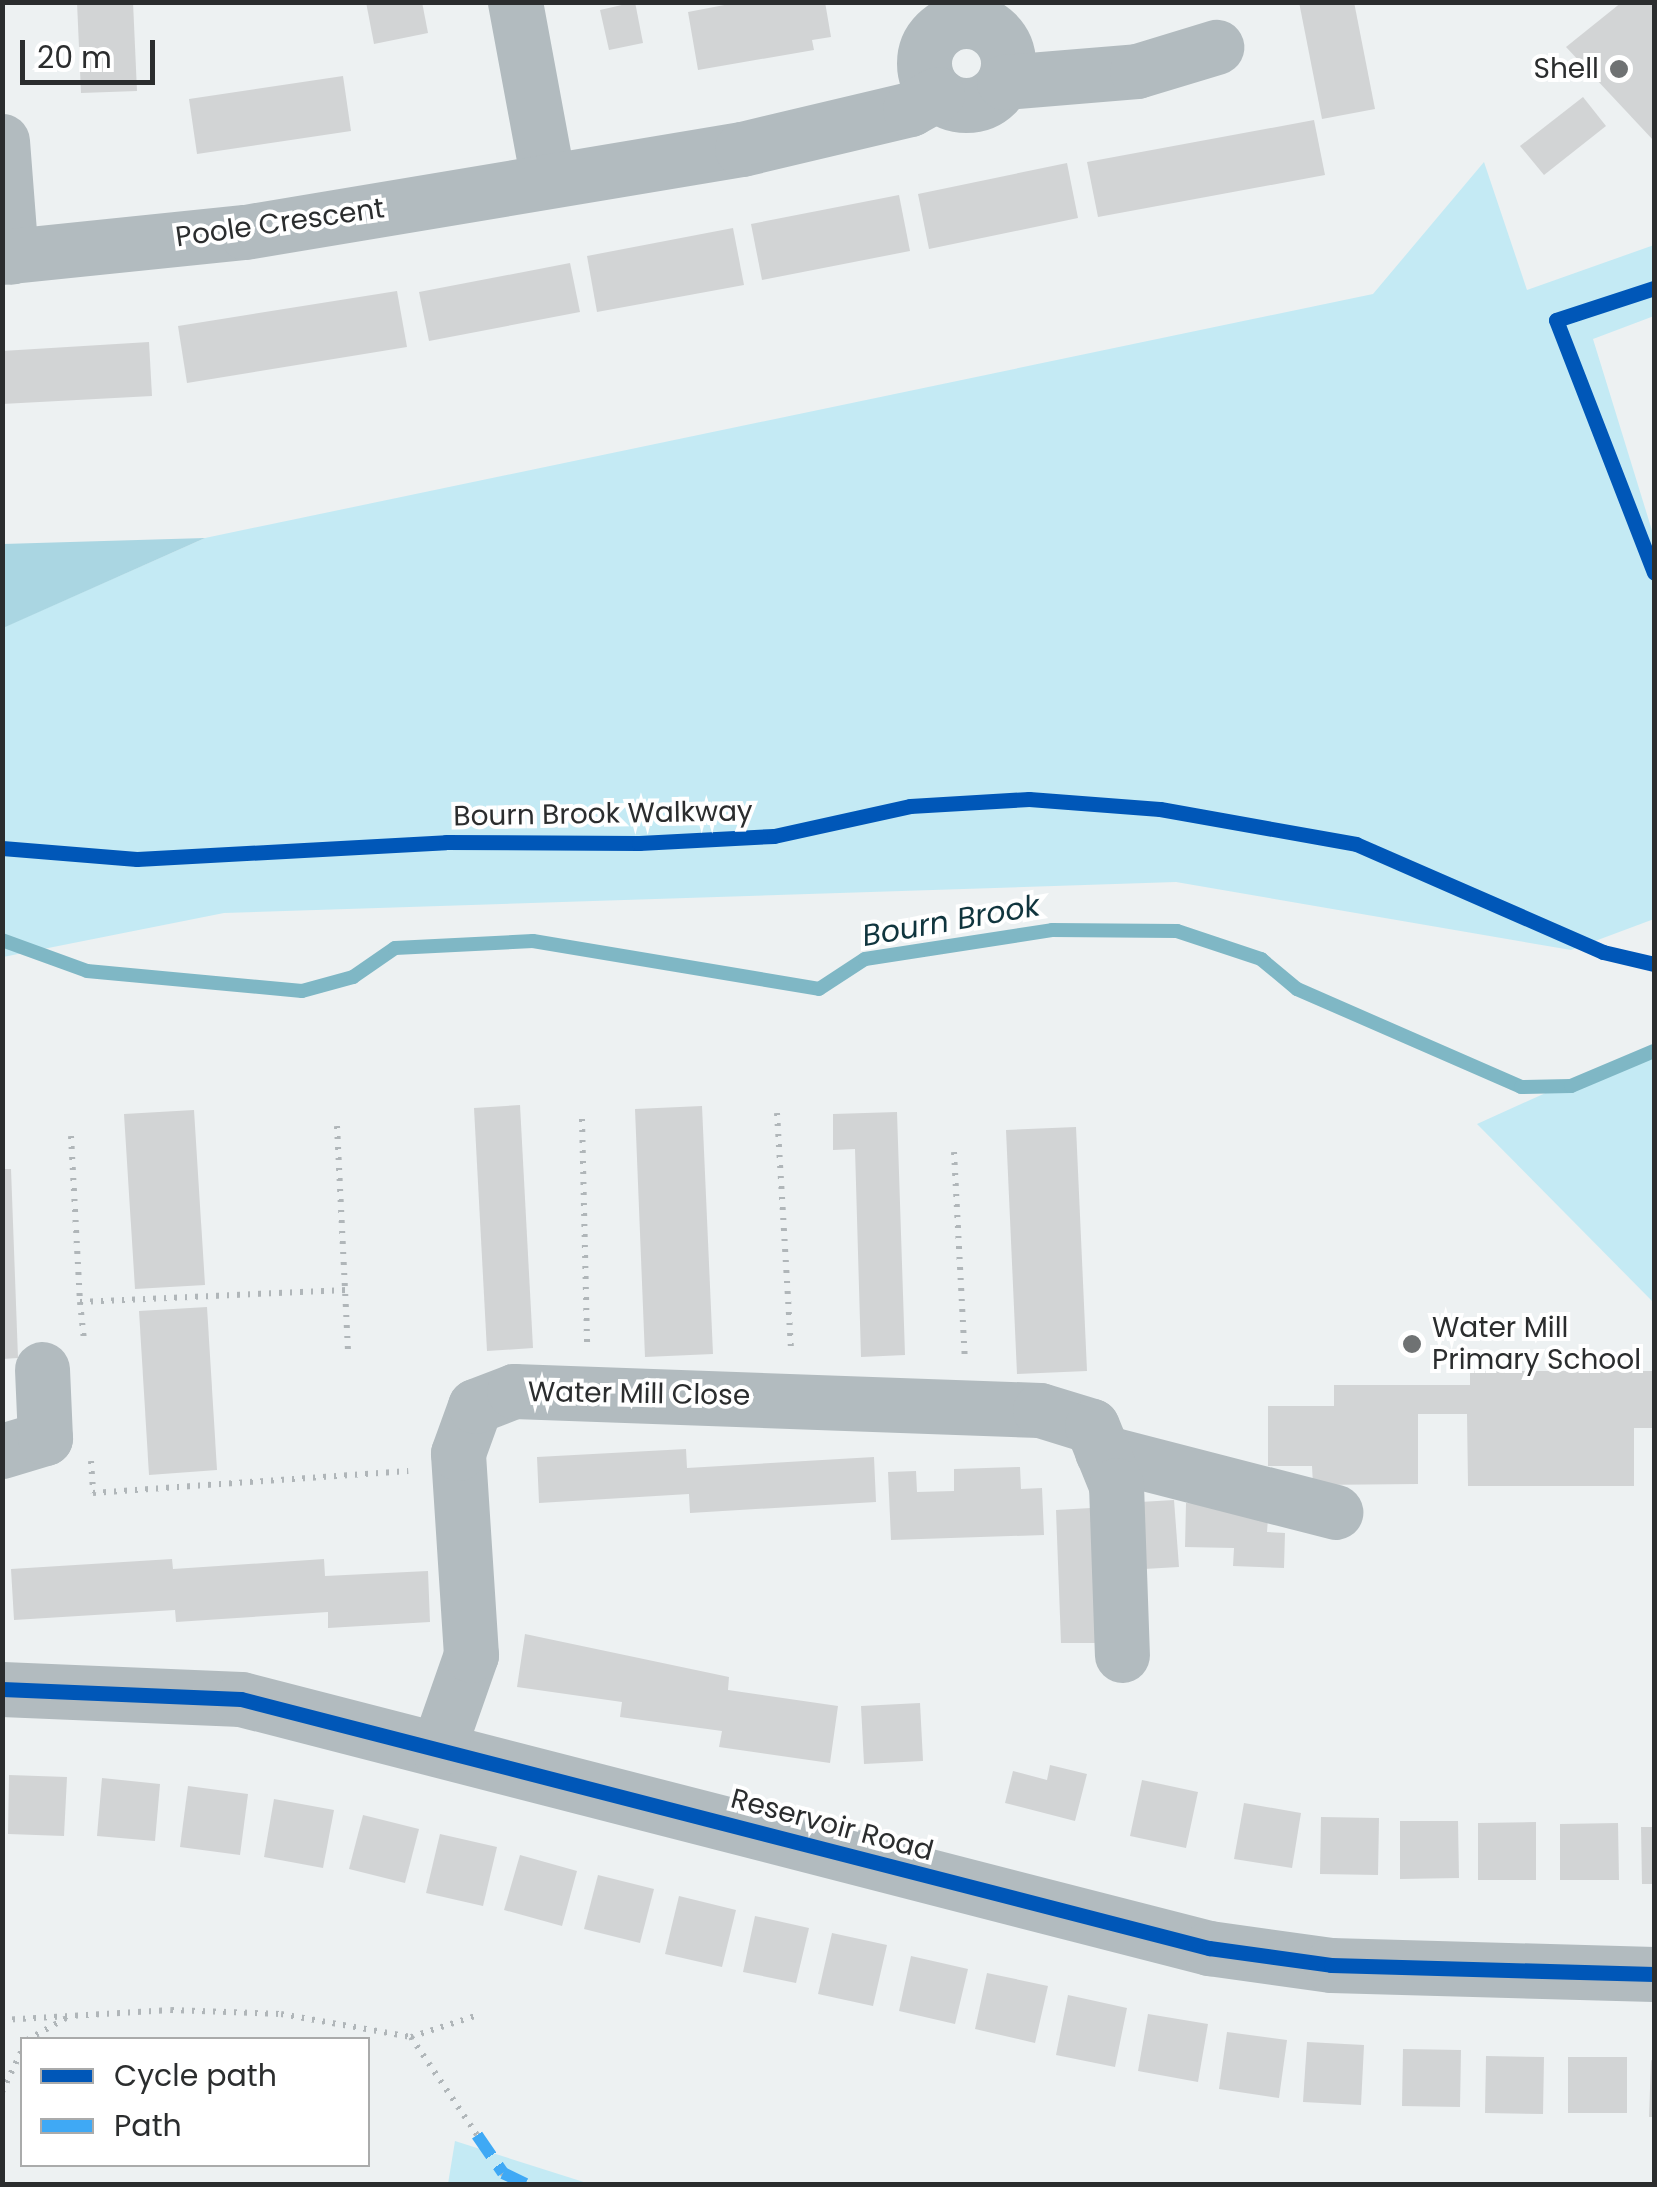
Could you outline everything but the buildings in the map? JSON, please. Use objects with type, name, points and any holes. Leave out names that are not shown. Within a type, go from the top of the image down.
[{"type":"street","points":[[515,2],[548,180]]},
{"type":"street","points":[[1004,82],[1000,38],[974,12],[948,26],[928,44],[924,70],[937,94],[973,105],[1004,82],[1137,71],[1216,48]]},
{"type":"street","name":"Poole Crescent","points":[[2,141],[7,257],[245,232],[742,149],[910,110],[937,94]]},
{"type":"street","points":[[2,1451],[46,1438],[42,1369]]},
{"type":"street","name":"Water Mill Close","points":[[438,1749],[471,1655],[458,1453],[450,1408],[514,1392],[588,1391],[1040,1410],[1092,1426],[1109,1468]]},
{"type":"street","points":[[1122,1655],[1109,1468],[1335,1512]]},
{"type":"street","name":"Reservoir Road","points":[[2,1689],[240,1700],[1210,1948],[1331,1965],[1654,1974]]},
{"type":"path","points":[[778,1113],[794,1397]]},
{"type":"path","points":[[582,1119],[588,1391]]},
{"type":"path","points":[[337,1126],[348,1290],[348,1354]]},
{"type":"path","points":[[71,1136],[80,1302],[348,1290]]},
{"type":"path","points":[[954,1152],[968,1407]]},
{"type":"path","points":[[93,1493],[416,1471]]},
{"type":"path","points":[[2,2020],[74,2014],[281,2014],[411,2037],[474,2016]]},
{"type":"path","points":[[32,2037],[74,2014]]},
{"type":"path","points":[[411,2037],[477,2136]]},
{"type":"path","points":[[2,2092],[20,2054]]},
{"type":"path","points":[[503,2173],[505,2184]]},
{"type":"shaded area","points":[[1484,162],[1527,290],[1654,245],[1654,316],[1593,339],[1654,537],[1654,919],[1571,950],[1176,882],[224,913],[3,957],[2,628],[205,538],[1373,294]]},
{"type":"shaded area","points":[[205,538],[3,628],[3,544]]},
{"type":"shaded area","points":[[1654,1044],[1654,1303],[1477,1124]]},
{"type":"shaded area","points":[[455,2141],[590,2184],[448,2184]]},
{"type":"waterway","name":"Bourn Brook","points":[[2,940],[87,971],[302,991],[353,977],[395,948],[533,941],[819,989],[865,959],[1052,930],[1177,931],[1261,959],[1297,989],[1521,1087],[1571,1086],[1654,1051]]},
{"type":"marked path","points":[[477,2135],[503,2173],[526,2184]]},
{"type":"cycle path","points":[[1654,288],[1556,320],[1654,573]]},
{"type":"cycle path","name":"Bourn Brook Walkway","points":[[2,848],[137,859],[446,842],[639,843],[774,836],[910,806],[1029,799],[1160,809],[1356,844],[1603,952],[1654,964]]},
{"type":"cycle path","points":[[2,1689],[241,1699],[1209,1948],[1331,1965],[1654,1974]]},
{"type":"place","name":"Shell","points":[[1619,69]]},
{"type":"place","name":"Water Mill Primary School","points":[[1412,1344]]}]
